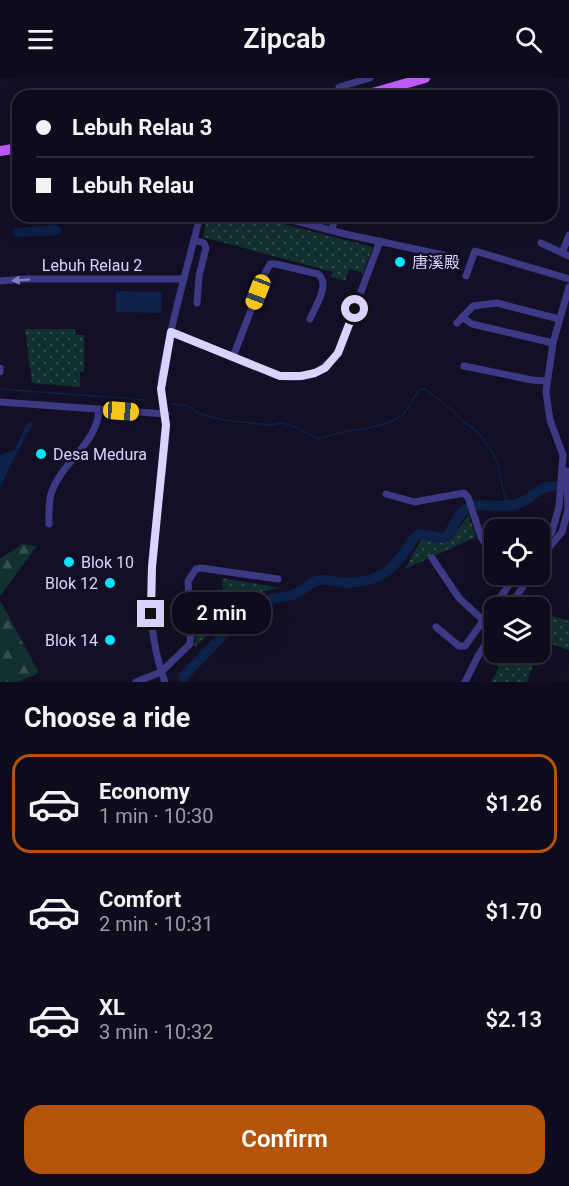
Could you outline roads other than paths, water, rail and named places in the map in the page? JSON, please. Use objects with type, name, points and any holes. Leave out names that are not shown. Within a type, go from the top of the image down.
[{"type":"main road","points":[[399,90],[425,78]]},
{"type":"street","points":[[340,90],[339,87],[370,78]]},
{"type":"street","points":[[165,682],[153,636],[150,593],[165,437],[166,414],[161,389],[171,332],[198,222]]},
{"type":"street","points":[[301,222],[448,256]]},
{"type":"street","points":[[332,230],[334,222]]},
{"type":"street","points":[[541,243],[565,255],[569,235]]},
{"type":"street","points":[[194,240],[204,243],[206,248],[199,276],[197,303]]},
{"type":"street","points":[[171,332],[285,377],[309,375],[325,368],[338,353],[380,241]]},
{"type":"street","points":[[466,276],[475,251],[569,279]]},
{"type":"street","points":[[233,357],[270,264],[318,274],[322,278],[324,286],[310,319]]},
{"type":"street","name":"Lebuh Relau 2","points":[[0,281],[184,279]]},
{"type":"street","points":[[550,546],[562,532],[568,510],[566,471],[561,445],[549,413],[547,381],[553,343],[569,287]]},
{"type":"street","points":[[553,343],[459,320],[473,306],[497,303],[559,320]]},
{"type":"street","points":[[464,366],[547,381]]},
{"type":"street","points":[[0,402],[166,414]]},
{"type":"street","points":[[49,524],[53,489],[69,461],[94,432],[99,409]]},
{"type":"street","points":[[561,445],[569,457]]},
{"type":"street","points":[[550,534],[558,516],[566,471]]},
{"type":"street","points":[[386,494],[414,502],[464,493],[468,497],[484,542]]},
{"type":"street","points":[[432,558],[459,598],[484,621],[463,647],[457,645],[436,627]]},
{"type":"street","points":[[136,682],[161,672],[190,644],[188,581],[196,569],[278,579]]},
{"type":"street","points":[[465,682],[484,646]]},
{"type":"water","points":[[58,225],[62,230],[58,235],[16,237],[12,232],[15,228]]},
{"type":"water","points":[[116,291],[162,292],[161,313],[116,312]]},
{"type":"water","points":[[31,421],[33,423],[0,488],[0,455],[15,450],[26,425]]},
{"type":"waterway","points":[[0,389],[147,400]]},
{"type":"waterway","points":[[171,404],[188,406],[200,414],[223,420],[271,425],[283,423],[318,439],[390,422],[403,415],[419,390],[425,389],[480,435],[497,460],[505,498],[513,505]]},
{"type":"waterway","points":[[183,677],[252,605],[292,595],[320,580],[347,583],[380,576],[395,564],[415,537],[420,534],[446,537],[459,516],[470,507],[515,505],[537,491],[556,486]]},
{"type":"place","name":"唐溪殿","points":[[400,262]]},
{"type":"place","name":"Desa Medura","points":[[41,454]]},
{"type":"place","name":"Blok 10","points":[[69,562]]},
{"type":"place","name":"Blok 12","points":[[110,583]]},
{"type":"place","name":"Blok 14","points":[[110,640]]}]
